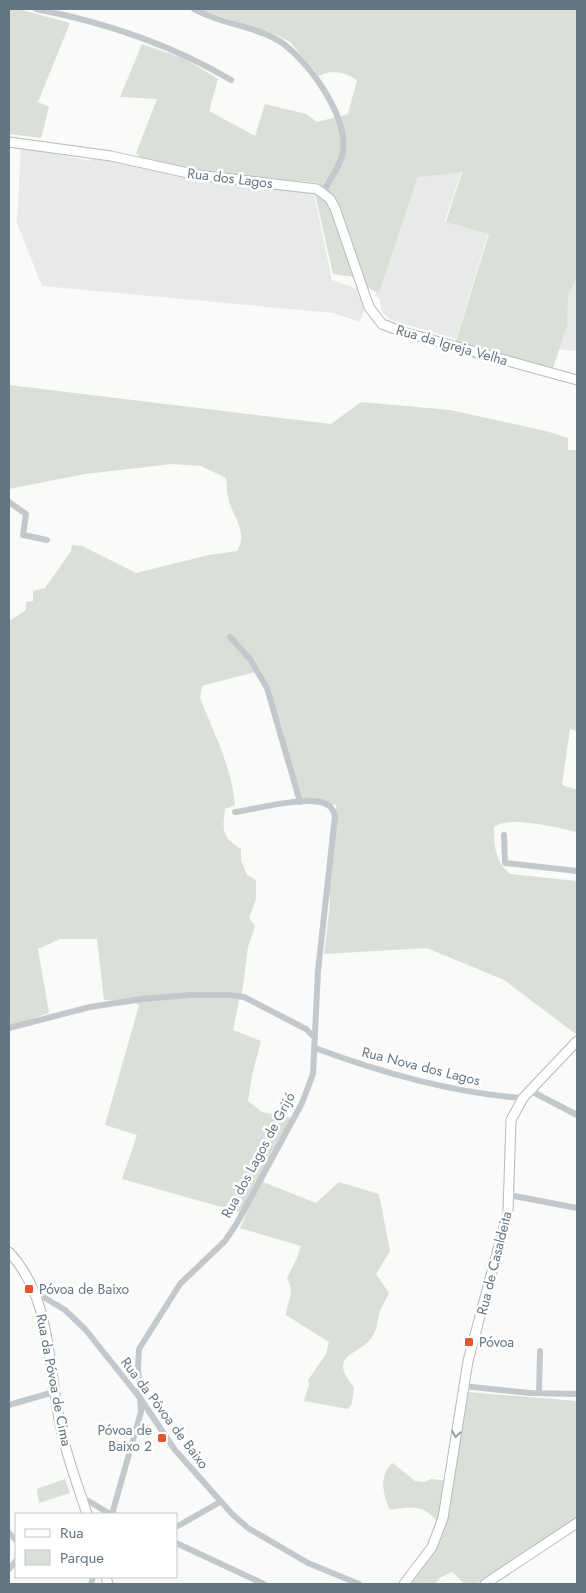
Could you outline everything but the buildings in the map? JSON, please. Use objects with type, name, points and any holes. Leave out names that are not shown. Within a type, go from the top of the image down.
[{"type":"street","points":[[36,9],[80,18],[117,29],[212,69],[231,80]]},
{"type":"street","points":[[194,9],[274,38],[287,46],[313,76],[335,106],[344,142],[341,160],[323,192]]},
{"type":"street","name":"Rua dos Lagos","points":[[9,142],[112,156],[197,175],[309,188],[323,192]]},
{"type":"street","name":"Rua da Igreja Velha","points":[[323,192],[335,208],[369,307],[382,324],[403,332],[577,380]]},
{"type":"street","points":[[9,502],[26,514],[23,536],[47,540]]},
{"type":"street","points":[[230,638],[250,659],[267,688],[300,802]]},
{"type":"street","name":"Rua dos Lagos de Grijó","points":[[111,1513],[137,1431],[141,1412],[138,1367],[140,1349],[180,1284],[226,1241],[302,1103],[313,1074],[326,892],[335,816],[332,808],[324,802],[300,802],[235,812]]},
{"type":"street","points":[[504,835],[505,863],[577,871]]},
{"type":"street","points":[[9,1028],[90,1007],[142,999],[190,994],[230,995],[244,997],[306,1029],[315,1038]]},
{"type":"street","name":"Rua de Casaldeita","points":[[404,1584],[428,1554],[441,1526],[468,1361],[503,1234],[509,1195],[510,1128],[514,1113],[523,1098],[577,1041]]},
{"type":"street","name":"Rua Nova dos Lagos","points":[[315,1048],[348,1060],[439,1086],[489,1096],[523,1098]]},
{"type":"street","points":[[531,1091],[577,1115]]},
{"type":"street","points":[[509,1195],[577,1208]]},
{"type":"street","name":"Rua da Póvoa de Cima","points":[[9,1251],[21,1265],[35,1292],[43,1319],[63,1438],[87,1513]]},
{"type":"street","name":"Rua da Póvoa de Baixo","points":[[35,1292],[65,1310],[85,1329],[140,1398],[175,1450],[220,1502],[248,1528],[337,1580],[360,1584]]},
{"type":"street","points":[[539,1393],[540,1351]]},
{"type":"street","points":[[464,1386],[539,1393],[577,1394]]},
{"type":"street","points":[[9,1405],[54,1392]]},
{"type":"street","points":[[82,1497],[109,1513]]},
{"type":"street","points":[[178,1526],[220,1502]]},
{"type":"street","points":[[485,1584],[577,1523]]},
{"type":"street","points":[[178,1544],[264,1584]]},
{"type":"shaded area","points":[[450,90],[486,95],[445,221],[488,234],[456,339],[391,320],[382,312],[379,298],[375,296]]},
{"type":"shaded area","points":[[21,147],[90,161],[93,157],[138,164],[193,178],[314,194],[332,280],[358,289],[365,308],[360,322],[333,313],[42,286],[17,223]]},
{"type":"shaded area","points":[[577,227],[577,351],[554,349]]},
{"type":"green space","points":[[9,9],[19,9],[70,23],[38,102],[49,107],[41,138],[9,134]]},
{"type":"green space","points":[[198,9],[577,9],[577,271],[575,282],[568,294],[567,326],[551,374],[472,358],[455,344],[489,234],[446,222],[462,172],[418,177],[379,292],[375,292],[354,277],[333,274],[315,194],[319,183],[269,178],[229,178],[142,159],[136,153],[157,99],[120,97],[142,44],[185,59],[218,79],[209,111],[255,136],[265,104],[306,114],[317,122],[348,114],[357,80],[338,72],[319,76],[290,42],[277,35]]},
{"type":"green space","points":[[9,385],[331,424],[361,402],[450,410],[546,431],[568,438],[568,450],[577,450],[577,731],[570,729],[562,785],[577,790],[577,832],[547,825],[511,822],[494,827],[494,841],[498,858],[510,874],[577,881],[577,1035],[504,980],[427,948],[324,954],[330,905],[329,887],[336,824],[336,805],[301,799],[296,792],[282,728],[259,671],[202,686],[200,698],[222,751],[233,791],[235,805],[225,809],[225,833],[230,841],[241,849],[241,860],[247,875],[256,880],[256,899],[249,918],[255,926],[248,947],[242,992],[233,1030],[261,1041],[252,1075],[248,1101],[262,1112],[292,1118],[263,1182],[316,1203],[339,1182],[379,1194],[390,1251],[376,1274],[389,1293],[380,1311],[372,1337],[344,1362],[343,1368],[346,1376],[354,1387],[352,1404],[348,1409],[304,1401],[309,1385],[308,1380],[326,1354],[329,1342],[286,1315],[291,1292],[290,1283],[287,1278],[301,1246],[240,1228],[246,1214],[122,1179],[137,1135],[105,1125],[139,1005],[131,1001],[104,1000],[97,939],[60,939],[38,949],[49,1013],[9,1027],[9,621],[26,610],[26,602],[33,601],[33,591],[45,588],[71,551],[72,545],[82,546],[136,573],[209,555],[237,551],[240,545],[241,533],[229,502],[226,478],[201,466],[172,464],[85,474],[9,489]]},
{"type":"green space","points":[[467,1392],[577,1401],[577,1521],[476,1584],[465,1584],[452,1572],[441,1577],[435,1584],[406,1584],[424,1566],[443,1527],[431,1515],[420,1509],[390,1510],[385,1498],[383,1485],[385,1473],[393,1463],[415,1481],[425,1482],[431,1479],[452,1481]]},
{"type":"green space","points":[[65,1479],[70,1493],[39,1503],[37,1489]]},
{"type":"place","name":"Póvoa de Baixo","points":[[29,1289]]},
{"type":"place","name":"Póvoa","points":[[469,1342]]},
{"type":"place","name":"Póvoa de Baixo 2","points":[[162,1438]]}]
